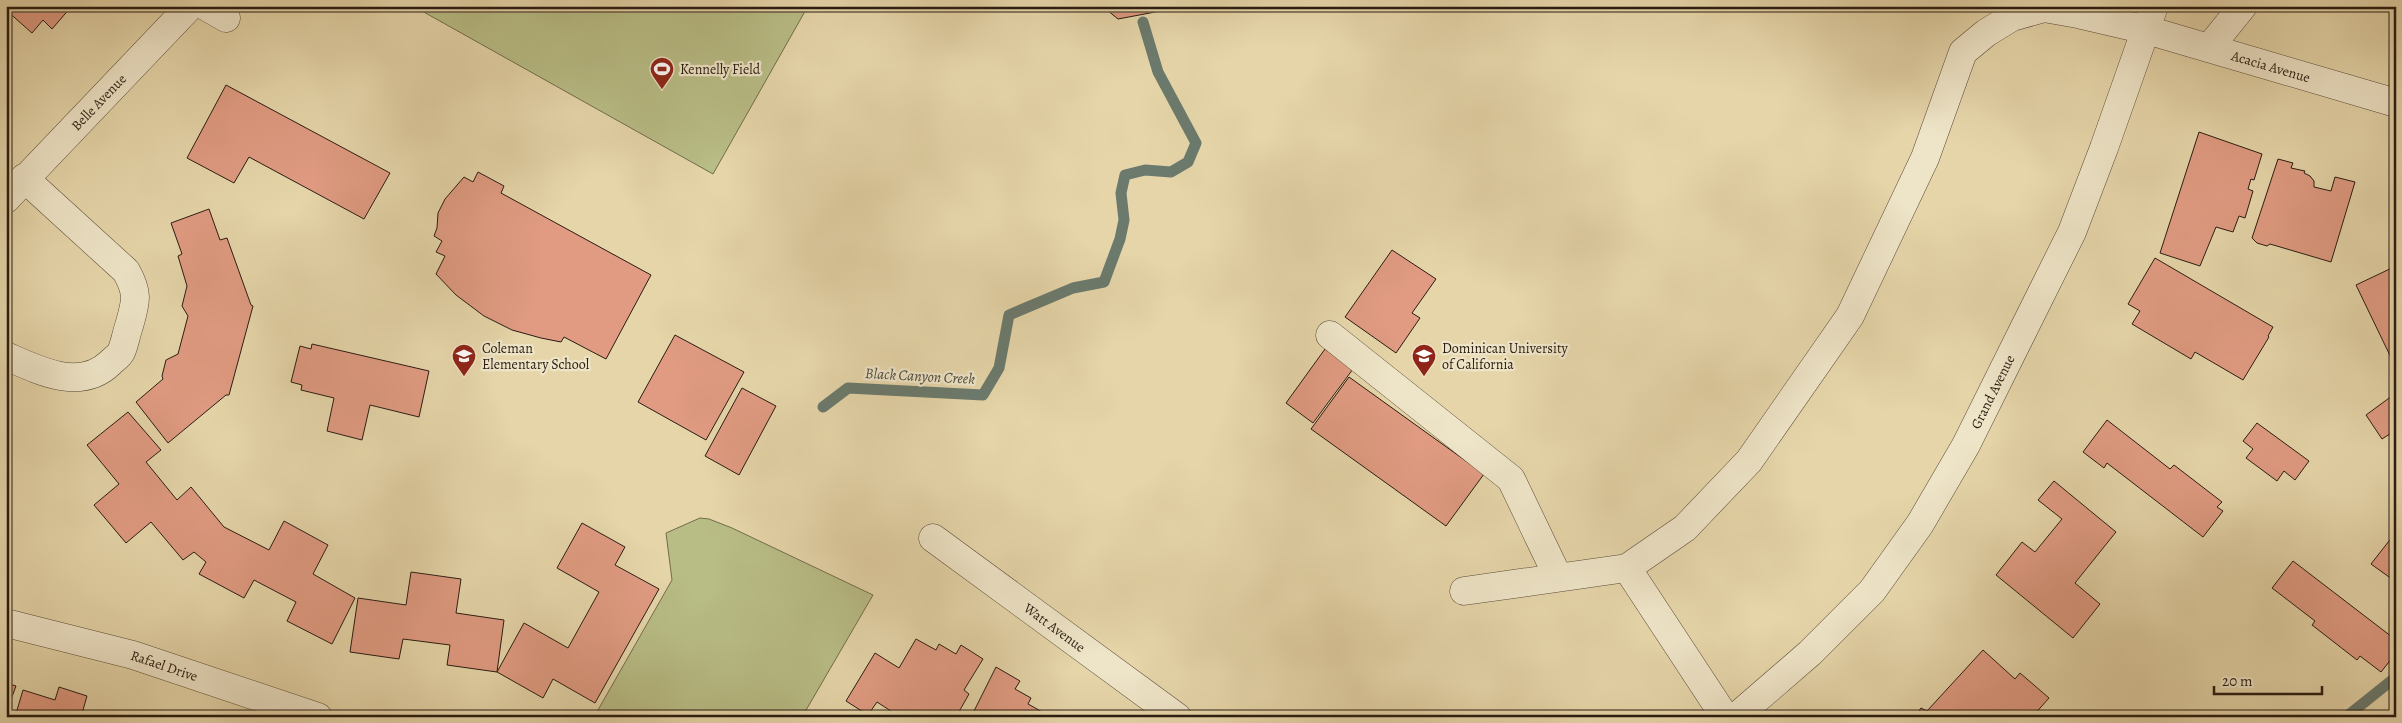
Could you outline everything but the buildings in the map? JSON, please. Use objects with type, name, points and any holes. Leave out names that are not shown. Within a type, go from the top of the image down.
[{"type":"street","name":"Belle Avenue","points":[[6,199],[190,6]]},
{"type":"street","points":[[2209,48],[2243,6]]},
{"type":"street","name":"Acacia Avenue","points":[[1627,568],[1685,528],[1749,461],[1850,316],[1925,158],[1963,52],[1986,33],[2012,17],[2044,8],[2151,18],[2209,48],[2396,103]]},
{"type":"street","name":"Grand Avenue","points":[[1736,717],[1810,653],[1872,591],[1920,524],[1966,445],[2072,232],[2151,18]]},
{"type":"street","points":[[6,356],[44,373],[64,378],[87,376],[103,370],[120,353],[136,301],[135,287],[126,271],[24,178]]},
{"type":"street","points":[[1330,335],[1511,479],[1558,577]]},
{"type":"street","name":"Watt Avenue","points":[[933,538],[1177,717]]},
{"type":"street","points":[[1464,591],[1627,568],[1725,717]]},
{"type":"street","name":"Rafael Drive","points":[[6,623],[132,655],[318,717]]},
{"type":"green space","name":"Kennelly Field","points":[[413,6],[808,6],[713,174]]},
{"type":"green space","points":[[700,518],[709,519],[732,528],[873,595],[802,717],[594,717],[672,580],[666,533]]},
{"type":"waterway","name":"Black Canyon Creek","points":[[823,407],[848,388],[983,395],[999,368],[1009,315],[1073,288],[1104,282],[1120,239],[1124,220],[1121,193],[1125,175],[1145,170],[1171,172],[1188,162],[1196,143],[1158,72],[1143,22]]},
{"type":"waterway","points":[[2346,717],[2396,677]]},
{"type":"place","name":"Kennelly Field","points":[[662,90]]},
{"type":"place","name":"Coleman Elementary School","points":[[464,377]]},
{"type":"place","name":"Dominican University of California","points":[[1424,377]]}]
